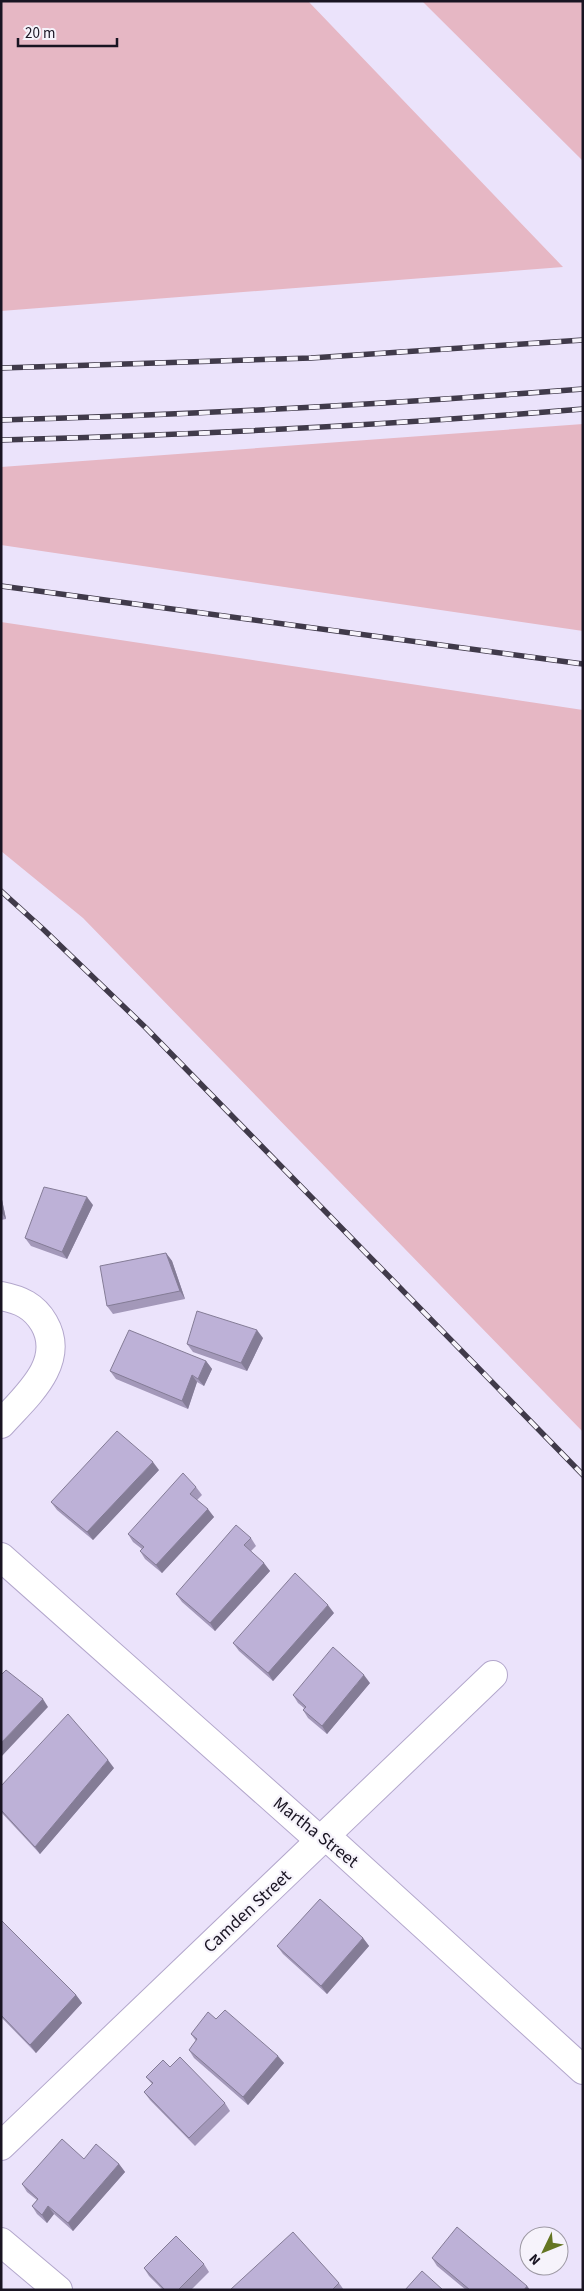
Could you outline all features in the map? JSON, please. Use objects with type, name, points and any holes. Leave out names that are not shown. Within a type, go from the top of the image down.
[{"type":"street","points":[[1,1296],[20,1300],[38,1312],[48,1330],[52,1347],[48,1366],[38,1383],[1,1424]]},
{"type":"street","name":"Martha Street","points":[[1,1557],[315,1836],[326,1836],[583,2070]]},
{"type":"street","name":"Camden Street","points":[[1,2146],[493,1675]]},
{"type":"street","points":[[1,2242],[58,2290]]},
{"type":"shaded area","points":[[1,1],[308,1],[563,267],[1,311]]},
{"type":"shaded area","points":[[422,1],[583,1],[583,161]]},
{"type":"shaded area","points":[[583,424],[583,631],[1,545],[1,467]]},
{"type":"shaded area","points":[[1,622],[583,710],[583,1432],[83,918],[1,851]]},
{"type":"building","points":[[44,1187],[87,1197],[62,1252],[25,1238]]},
{"type":"building","points":[[166,1253],[180,1291],[107,1306],[100,1266]]},
{"type":"building","points":[[197,1311],[257,1330],[241,1363],[187,1344]]},
{"type":"building","points":[[129,1330],[206,1361],[198,1379],[192,1375],[182,1401],[110,1371]]},
{"type":"building","points":[[117,1431],[153,1462],[87,1532],[51,1502]]},
{"type":"building","points":[[183,1473],[196,1487],[190,1494],[208,1509],[156,1565],[140,1551],[144,1547],[128,1534]]},
{"type":"building","points":[[236,1525],[251,1538],[244,1545],[264,1563],[210,1623],[176,1594]]},
{"type":"building","points":[[295,1573],[328,1605],[268,1673],[233,1643]]},
{"type":"building","points":[[333,1647],[364,1675],[322,1726],[303,1710],[306,1707],[293,1695]]},
{"type":"building","points":[[6,1670],[43,1699],[1,1743],[1,1675]]},
{"type":"building","points":[[68,1714],[108,1760],[35,1847],[1,1810],[1,1786]]},
{"type":"building","points":[[320,1899],[363,1938],[321,1986],[277,1946]]},
{"type":"building","points":[[1,1920],[76,1995],[30,2045],[1,2015]]},
{"type":"building","points":[[225,2010],[278,2056],[243,2097],[189,2050],[197,2039],[191,2034],[208,2012],[216,2019]]},
{"type":"building","points":[[180,2057],[225,2103],[189,2138],[144,2092],[153,2083],[146,2077],[163,2060],[170,2067]]},
{"type":"building","points":[[62,2139],[84,2159],[96,2144],[119,2164],[68,2223],[48,2206],[42,2215],[32,2206],[38,2199],[22,2184]]},
{"type":"building","points":[[457,2227],[527,2286],[524,2290],[470,2290],[432,2258]]},
{"type":"building","points":[[293,2232],[339,2283],[332,2290],[230,2290]]},
{"type":"building","points":[[176,2236],[204,2264],[178,2290],[165,2290],[144,2268]]},
{"type":"building","points":[[422,2271],[443,2290],[405,2290]]},
{"type":"railway","points":[[1,368],[311,358],[583,340]]},
{"type":"railway","points":[[1,420],[292,408],[583,389]]},
{"type":"railway","points":[[1,440],[292,429],[583,409]]},
{"type":"railway","points":[[1,586],[583,664]]},
{"type":"railway","points":[[1,891],[146,1028],[583,1475]]}]
